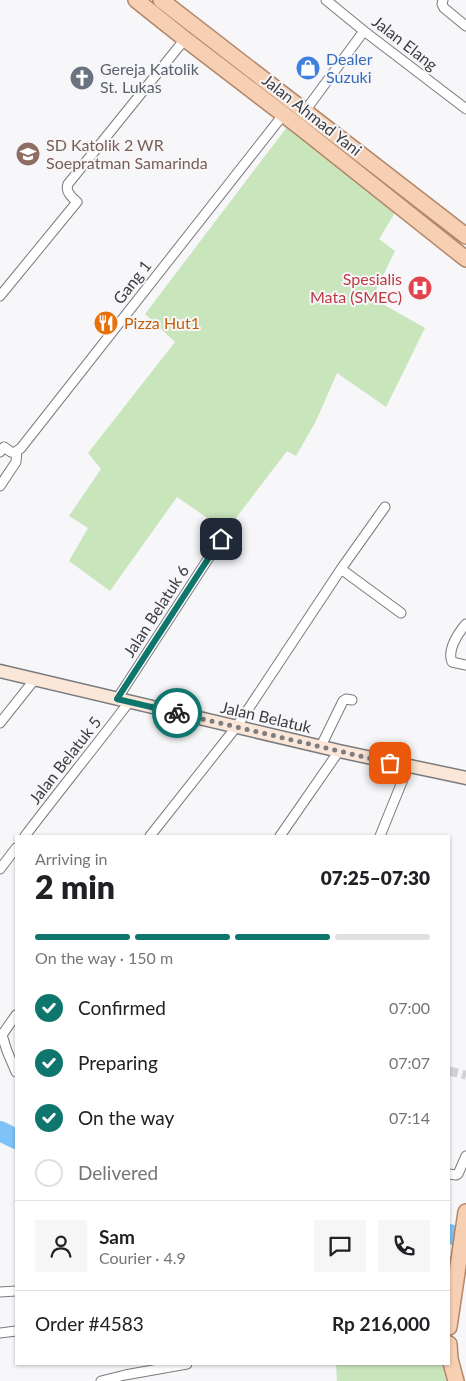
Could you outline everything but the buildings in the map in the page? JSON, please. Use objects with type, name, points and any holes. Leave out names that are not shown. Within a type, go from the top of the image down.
[{"type":"main road","name":"Jalan Ahmad Yani","points":[[136,0],[466,259]]},
{"type":"main road","name":"Jalan Ahmad Yani","points":[[161,0],[466,236]]},
{"type":"main road","points":[[450,1320],[466,1212]]},
{"type":"main road","points":[[450,1359],[456,1381]]},
{"type":"street","points":[[443,0],[444,8],[466,26]]},
{"type":"street","name":"Jalan Elang","points":[[332,2],[364,31],[466,109]]},
{"type":"street","points":[[305,111],[364,31]]},
{"type":"street","points":[[0,296],[77,202],[68,193],[68,184],[185,39]]},
{"type":"street","name":"Gang 1","points":[[0,486],[16,462],[17,451],[283,115]]},
{"type":"street","points":[[1,448],[13,452],[17,451]]},
{"type":"street","points":[[151,835],[237,726],[341,569],[385,507]]},
{"type":"street","name":"Jalan Belatuk 6","points":[[123,700],[221,539]]},
{"type":"street","points":[[341,569],[401,613]]},
{"type":"street","points":[[466,624],[452,646],[450,659],[453,662],[466,664]]},
{"type":"street","name":"Jalan Belatuk","points":[[0,671],[408,767],[466,778]]},
{"type":"street","points":[[0,724],[35,678]]},
{"type":"street","points":[[321,746],[343,701],[346,699],[352,700]]},
{"type":"street","name":"Jalan Belatuk 5","points":[[26,835],[94,748],[123,700]]},
{"type":"street","points":[[281,835],[339,751]]},
{"type":"street","points":[[380,835],[408,767]]},
{"type":"street","points":[[0,869],[15,849]]},
{"type":"street","points":[[15,1016],[2,1035],[15,1069]]},
{"type":"street","points":[[450,1174],[458,1174],[466,1156]]},
{"type":"street","points":[[0,1292],[15,1291]]},
{"type":"street","points":[[0,1333],[15,1331]]},
{"type":"street","points":[[100,1381],[180,1365]]},
{"type":"green space","points":[[287,127],[396,211],[379,239],[395,251],[372,298],[425,328],[386,407],[337,373],[316,421],[296,456],[287,451],[226,531],[177,497],[110,591],[69,561],[88,528],[69,516],[101,469],[88,453],[175,342],[145,314]]},
{"type":"green space","points":[[336,1365],[449,1365],[457,1381],[337,1381]]},
{"type":"waterway","points":[[0,1131],[15,1138]]},
{"type":"waterway","points":[[450,1234],[466,1238]]},
{"type":"tunnel","points":[[450,1071],[466,1075]]},
{"type":"way so far","points":[[177,713],[390,763]]},
{"type":"place","name":"Dealer Suzuki","points":[[308,68]]},
{"type":"place","name":"Gereja Katolik St. Lukas","points":[[82,78]]},
{"type":"place","name":"SD Katolik 2 WR Soepratman Samarinda","points":[[28,154]]},
{"type":"place","name":"Spesialis Mata (SMEC)","points":[[420,288]]},
{"type":"place","name":"Pizza Hut1","points":[[106,323]]},
{"type":"route","points":[[177,713],[117,699],[221,539]]}]
